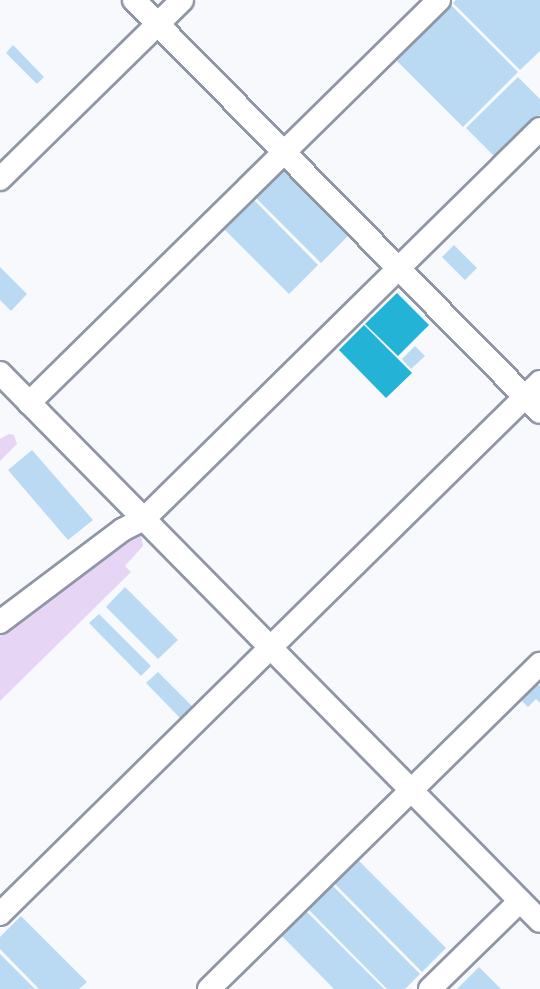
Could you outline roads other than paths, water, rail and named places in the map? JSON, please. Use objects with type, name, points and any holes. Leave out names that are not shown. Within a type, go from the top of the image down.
[{"type":"street","points":[[0,915],[271,648],[535,397],[399,268],[134,0]]},
{"type":"street","points":[[0,179],[182,0]]},
{"type":"street","points":[[29,403],[439,0]]},
{"type":"street","points":[[0,622],[122,530],[144,519],[540,129]]},
{"type":"street","points":[[0,373],[540,921]]},
{"type":"street","points":[[209,989],[539,666]]},
{"type":"street","points":[[430,989],[520,901]]},
{"type":"water","points":[[397,293],[429,325],[398,356],[365,324]]},
{"type":"water","points":[[364,325],[412,373],[386,398],[339,350]]}]
